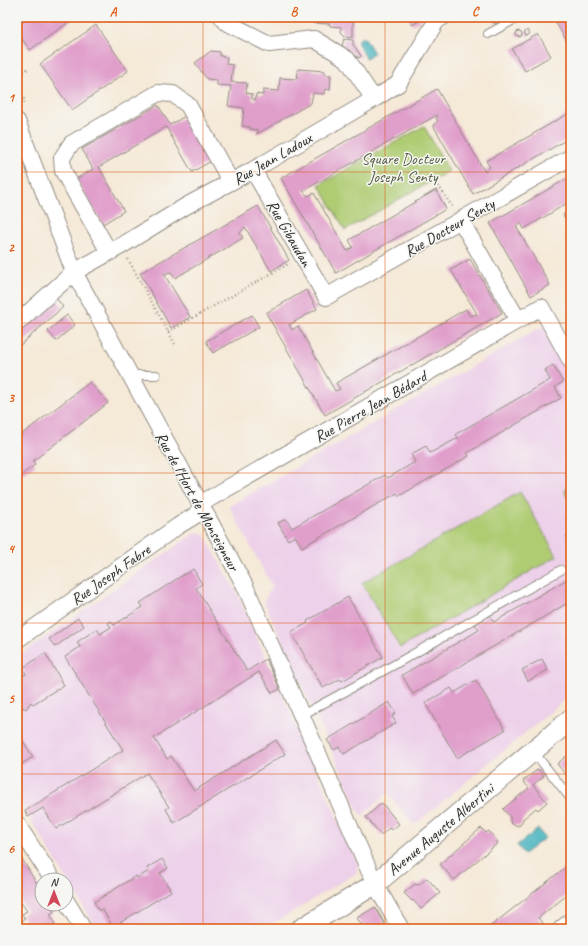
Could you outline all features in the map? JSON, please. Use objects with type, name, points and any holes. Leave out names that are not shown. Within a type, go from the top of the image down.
[{"type":"street","points":[[222,17],[226,22],[269,44],[314,39],[347,59],[374,99]]},
{"type":"street","name":"Rue Jean Ladoux","points":[[17,323],[74,272],[186,206],[253,170],[398,84],[437,20],[443,17]]},
{"type":"street","points":[[115,249],[63,171],[62,158],[71,144],[158,92],[173,94],[188,105],[231,182]]},
{"type":"street","name":"Rue de l'Hort de Monseigneur","points":[[17,121],[74,272],[245,586],[375,884],[401,929]]},
{"type":"street","name":"Rue Docteur Senty","points":[[326,297],[461,221],[571,156]]},
{"type":"street","name":"Rue Gibaudan","points":[[253,170],[326,297]]},
{"type":"street","points":[[461,221],[518,320]]},
{"type":"street","name":"Rue Pierre Jean Bédard","points":[[201,506],[207,500],[541,307],[571,361]]},
{"type":"street","name":"Rue Joseph Fabre","points":[[17,640],[178,526],[196,515],[201,506]]},
{"type":"street","name":"Avenue Auguste Albertini","points":[[302,929],[375,884],[571,719]]},
{"type":"street","points":[[18,826],[48,872]]},
{"type":"street","points":[[73,912],[83,929]]},
{"type":"street","points":[[561,929],[571,921]]},
{"type":"lane","points":[[488,34],[519,17]]},
{"type":"lane","points":[[129,375],[156,375]]},
{"type":"lane","points":[[302,715],[392,666],[561,570]]},
{"type":"lane","points":[[533,751],[571,799]]},
{"type":"path","points":[[17,77],[29,68]]},
{"type":"path","points":[[17,84],[25,102],[17,108]]},
{"type":"path","points":[[434,179],[461,221]]},
{"type":"path","points":[[115,249],[176,346]]},
{"type":"path","points":[[168,332],[302,256]]},
{"type":"shaded area","points":[[543,326],[571,374],[571,694],[414,825],[388,793],[361,816],[264,601],[272,586],[229,506]]},
{"type":"shaded area","points":[[196,532],[204,534],[237,593],[358,865],[356,873],[264,929],[97,929],[74,891],[74,872],[62,872],[17,797],[17,657]]},
{"type":"green space","name":"Square Docteur Joseph Senty","points":[[424,126],[449,171],[345,230],[319,185]]},
{"type":"green space","points":[[571,486],[571,504],[565,493],[566,489]]},
{"type":"green space","points":[[520,492],[557,556],[400,648],[362,583]]},
{"type":"water","points":[[360,38],[365,38],[374,53],[366,58],[357,42]]},
{"type":"water","points":[[538,829],[545,838],[524,854],[517,845]]},
{"type":"building","points":[[17,17],[76,17],[30,50],[17,32]]},
{"type":"building","points":[[294,17],[353,17],[353,37],[345,36],[341,32],[341,27],[330,26],[330,24],[312,23],[312,19],[294,19]]},
{"type":"building","points":[[408,17],[419,17],[421,20],[412,25]]},
{"type":"building","points":[[491,17],[506,17],[495,24]]},
{"type":"building","points":[[566,17],[571,17],[571,48],[556,23]]},
{"type":"building","points":[[96,25],[128,71],[72,110],[40,64]]},
{"type":"building","points":[[527,30],[530,33],[527,36],[524,33]]},
{"type":"building","points":[[519,31],[522,34],[519,37],[516,34]]},
{"type":"building","points":[[538,34],[551,56],[525,71],[512,49]]},
{"type":"building","points":[[344,39],[353,40],[353,45],[361,56],[359,58],[342,46]]},
{"type":"building","points":[[211,51],[220,52],[220,56],[227,57],[226,64],[233,65],[231,82],[247,83],[246,93],[252,94],[252,99],[255,100],[256,94],[263,95],[263,90],[279,91],[280,78],[297,79],[298,69],[325,71],[325,75],[331,75],[330,90],[325,89],[324,94],[313,93],[311,103],[257,134],[258,130],[242,126],[244,108],[228,106],[231,86],[217,85],[217,80],[207,79],[195,63]]},
{"type":"building","points":[[437,89],[485,172],[490,167],[486,161],[571,112],[571,137],[473,194],[433,125],[438,121],[436,118],[438,117],[437,115],[303,191],[308,196],[314,193],[347,251],[353,247],[349,240],[436,190],[446,209],[336,273],[281,178]]},
{"type":"building","points":[[158,105],[170,125],[187,115],[213,160],[192,172],[166,127],[99,167],[124,211],[103,224],[76,179],[93,169],[82,149]]},
{"type":"building","points":[[568,178],[571,185],[571,228],[563,215],[569,211],[566,204],[524,229],[521,223],[516,226],[550,285],[531,296],[490,223]]},
{"type":"building","points":[[258,206],[289,260],[271,271],[245,227],[240,233],[243,238],[175,278],[171,272],[164,274],[190,317],[171,328],[140,273]]},
{"type":"building","points":[[470,259],[502,313],[325,415],[266,313],[306,290],[317,309],[289,325],[292,330],[298,326],[335,391],[340,389],[336,383],[466,309],[470,316],[477,314],[451,270]]},
{"type":"building","points":[[56,298],[63,307],[17,348],[17,332]]},
{"type":"building","points":[[67,315],[75,325],[56,341],[48,331]]},
{"type":"building","points":[[252,315],[259,327],[213,353],[206,341]]},
{"type":"building","points":[[553,365],[563,382],[555,387],[561,398],[467,453],[469,456],[399,496],[397,493],[302,547],[295,536],[288,540],[278,523],[286,519],[292,528],[385,475],[388,478],[415,462],[411,454],[426,446],[430,453],[458,438],[456,434],[550,380],[545,370]]},
{"type":"building","points":[[90,382],[108,403],[33,461],[35,465],[17,478],[17,438]]},
{"type":"building","points":[[571,533],[571,543],[566,536]]},
{"type":"building","points":[[193,569],[202,584],[196,588],[247,671],[266,659],[280,689],[272,693],[259,672],[154,738],[167,759],[171,756],[194,791],[276,740],[285,754],[174,823],[166,809],[169,807],[147,773],[56,829],[43,808],[28,817],[25,811],[123,750],[65,657],[80,647],[77,642],[97,629],[100,634],[111,627],[108,623],[111,621],[114,625],[143,607],[140,603]]},
{"type":"building","points":[[569,578],[571,581],[571,601],[413,694],[402,675],[479,630],[475,624],[489,615],[494,622]]},
{"type":"building","points":[[348,597],[383,657],[342,681],[340,679],[323,688],[291,632],[308,623],[307,621]]},
{"type":"building","points":[[78,618],[84,626],[55,647],[49,639]]},
{"type":"building","points":[[45,653],[64,685],[33,704],[31,702],[26,709],[23,707],[17,715],[18,679],[26,674],[23,668]]},
{"type":"building","points":[[542,659],[548,670],[528,681],[522,670]]},
{"type":"building","points":[[17,660],[23,668],[17,672]]},
{"type":"building","points":[[476,680],[505,730],[457,758],[425,703],[451,688],[454,693]]},
{"type":"building","points":[[389,702],[396,713],[392,716],[396,723],[344,754],[339,747],[334,750],[327,740]]},
{"type":"building","points":[[20,736],[33,757],[17,767],[17,737]]},
{"type":"building","points":[[571,752],[571,781],[557,764]]},
{"type":"building","points":[[538,769],[544,776],[533,785],[547,802],[538,810],[536,808],[523,819],[519,826],[512,824],[510,822],[510,817],[503,809],[529,788],[523,781]]},
{"type":"building","points":[[382,803],[399,824],[392,830],[389,828],[381,835],[366,817]]},
{"type":"building","points":[[481,828],[486,833],[489,831],[498,843],[454,880],[440,864]]},
{"type":"building","points":[[17,851],[34,879],[34,912],[54,912],[50,914],[55,924],[47,929],[23,929],[19,923],[25,919],[22,914],[27,911],[17,897],[19,896],[17,893]]},
{"type":"building","points":[[162,859],[168,868],[160,873],[171,891],[113,927],[102,909],[99,911],[94,902],[136,876],[137,878],[149,871],[147,868]]},
{"type":"building","points":[[571,863],[571,892],[538,918],[548,929],[537,929],[532,923],[524,929],[487,929]]},
{"type":"building","points":[[427,878],[440,893],[421,909],[404,893],[415,884],[419,885]]},
{"type":"building","points":[[375,907],[385,924],[377,929],[364,929],[357,918]]}]
